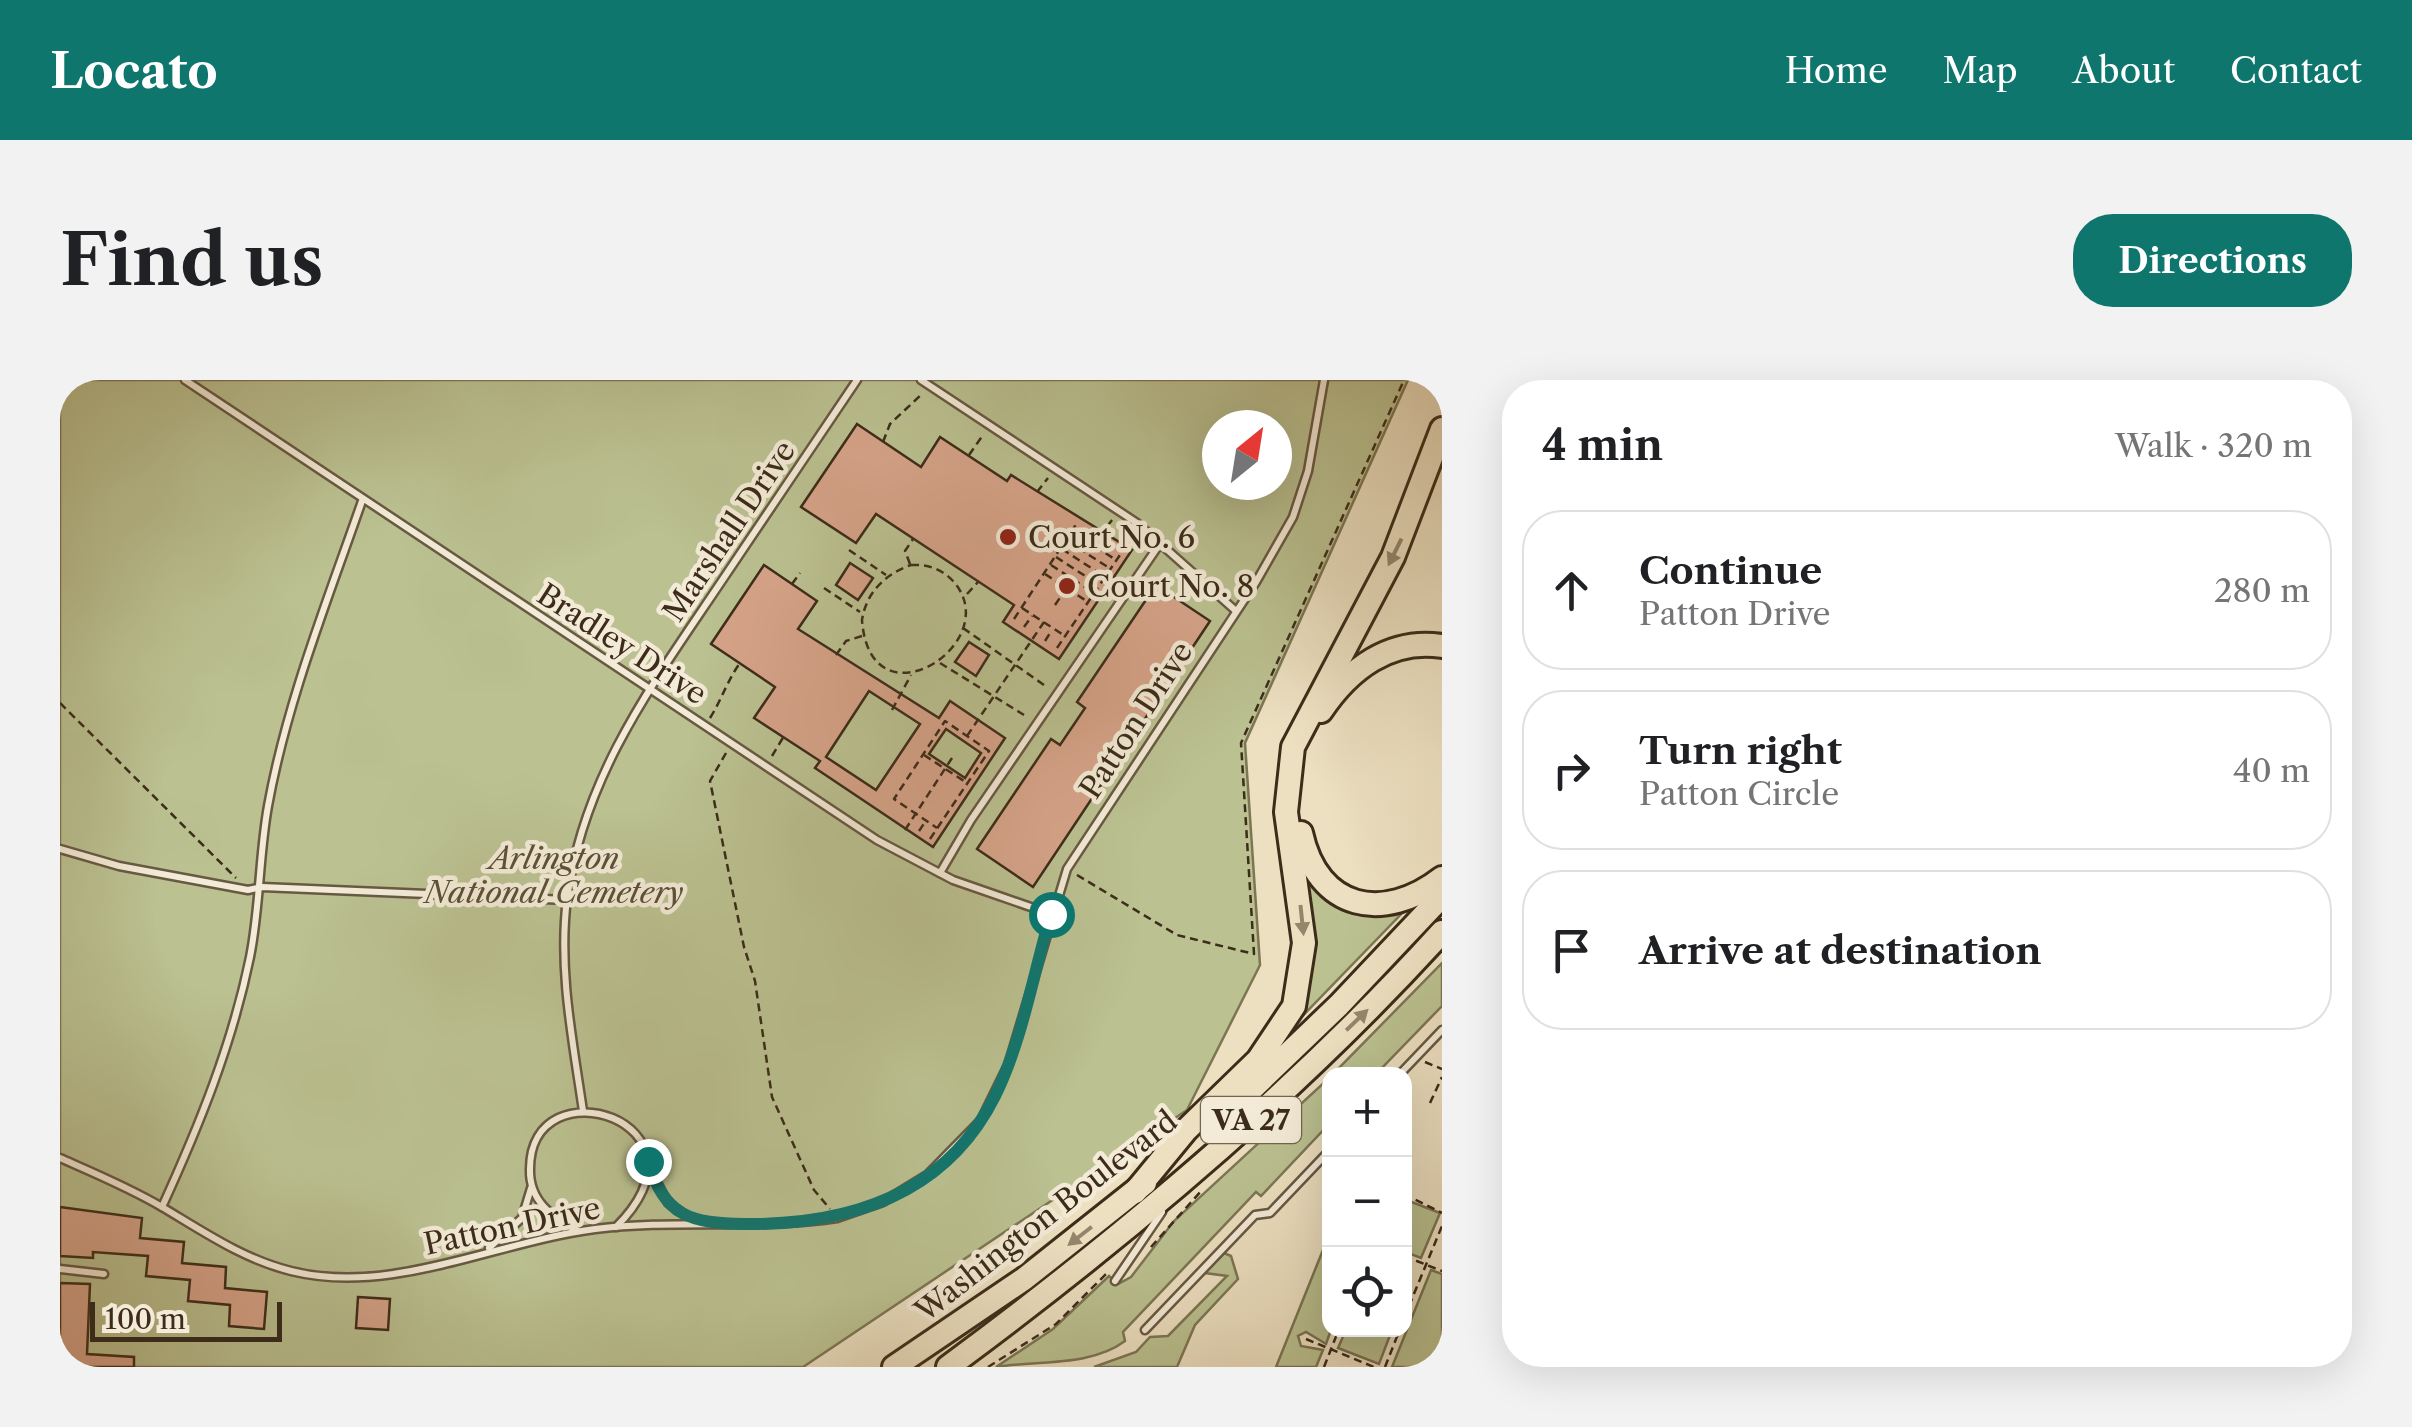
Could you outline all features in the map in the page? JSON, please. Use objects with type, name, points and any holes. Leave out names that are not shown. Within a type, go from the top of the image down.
[{"type":"highway","points":[[1135,1192],[1186,1130],[1258,1060],[1294,1006],[1304,942],[1285,796],[1293,747],[1312,704],[1394,557],[1442,429]]},
{"type":"highway","points":[[1312,704],[1346,667],[1376,646],[1413,635],[1442,636]]},
{"type":"highway","points":[[1442,646],[1414,644],[1390,650],[1349,677],[1313,727],[1297,792],[1307,857],[1323,881],[1338,894],[1356,902],[1385,905],[1415,897],[1442,878]]},
{"type":"highway","name":"Washington Boulevard","points":[[894,1367],[1024,1279],[1135,1192],[1284,1058],[1442,896]]},
{"type":"highway","name":"Washington Boulevard","points":[[948,1367],[1190,1175],[1359,1018],[1442,932]]},
{"type":"highway","points":[[929,1367],[1046,1291]]},
{"type":"lane","name":"Bradley Drive","points":[[185,380],[362,502],[877,840],[940,874],[1051,914]]},
{"type":"lane","name":"Marshall Drive","points":[[583,1111],[567,982],[567,900],[590,800],[614,749],[650,689],[857,380]]},
{"type":"lane","name":"Patton Drive","points":[[60,1158],[162,1208],[236,1251],[295,1272],[367,1278],[579,1231],[700,1223],[782,1224],[837,1218],[883,1202],[927,1175],[981,1120],[1008,1065],[1067,870],[1293,517],[1308,471],[1324,380]]},
{"type":"lane","points":[[925,382],[1118,510],[1160,542],[1198,582],[1236,611]]},
{"type":"lane","points":[[162,1208],[210,1097],[234,1024],[262,887],[267,809],[297,686],[362,502]]},
{"type":"lane","points":[[940,874],[971,820],[1160,542]]},
{"type":"lane","points":[[60,849],[118,866],[248,890],[262,887],[567,900]]},
{"type":"lane","points":[[1407,1067],[1442,1030]]},
{"type":"lane","points":[[479,1253],[500,1242],[522,1218],[530,1197],[532,1152],[541,1134],[555,1120],[583,1111],[621,1120],[640,1139],[655,1184],[668,1203],[700,1223]]},
{"type":"lane","points":[[1145,1330],[1255,1215],[1270,1213],[1323,1157]]},
{"type":"lane","points":[[616,1227],[643,1195],[648,1161]]},
{"type":"lane","points":[[1115,1281],[1190,1175]]},
{"type":"lane","points":[[530,1181],[544,1208],[579,1231]]},
{"type":"lane","points":[[60,1269],[104,1274]]},
{"type":"path","points":[[1067,870],[1177,935],[1254,954],[1241,743],[1404,380]]},
{"type":"path","points":[[883,442],[890,424],[925,382]]},
{"type":"path","points":[[969,455],[990,426]]},
{"type":"path","points":[[1037,492],[1055,469]]},
{"type":"path","points":[[1093,545],[1118,510]]},
{"type":"path","points":[[1014,619],[1077,523]]},
{"type":"path","points":[[1084,539],[1090,529]]},
{"type":"path","points":[[1072,531],[1116,560]]},
{"type":"path","points":[[911,565],[905,552],[913,539]]},
{"type":"path","points":[[1066,540],[1110,568]]},
{"type":"path","points":[[1104,552],[1111,542]]},
{"type":"path","points":[[1060,548],[1105,577]]},
{"type":"path","points":[[849,550],[887,576]]},
{"type":"path","points":[[1057,648],[1122,552]]},
{"type":"path","points":[[1055,556],[1099,585]]},
{"type":"path","points":[[862,570],[867,562]]},
{"type":"path","points":[[1050,564],[1094,594]]},
{"type":"path","points":[[892,710],[911,674],[938,662],[951,650],[962,627],[964,596],[947,575],[926,566],[911,565],[887,576],[862,614],[863,636],[880,664],[911,674]]},
{"type":"path","points":[[792,584],[800,573]]},
{"type":"path","points":[[1044,573],[1088,602]]},
{"type":"path","points":[[964,596],[979,582]]},
{"type":"path","points":[[824,588],[862,614]]},
{"type":"path","points":[[866,588],[873,592]]},
{"type":"path","points":[[1055,605],[1066,588]]},
{"type":"path","points":[[842,600],[848,593]]},
{"type":"path","points":[[1021,608],[1064,636]]},
{"type":"path","points":[[1024,627],[1032,615]]},
{"type":"path","points":[[967,736],[1044,622]]},
{"type":"path","points":[[962,627],[1044,684]]},
{"type":"path","points":[[1044,641],[1053,628]]},
{"type":"path","points":[[836,655],[846,640],[863,636]]},
{"type":"path","points":[[979,648],[984,641]]},
{"type":"path","points":[[938,662],[1024,715]]},
{"type":"path","points":[[705,725],[720,703],[721,689],[740,663]]},
{"type":"path","points":[[960,676],[966,669]]},
{"type":"path","points":[[60,702],[248,890]]},
{"type":"path","points":[[930,839],[989,751],[944,720],[894,798],[937,828]]},
{"type":"path","points":[[766,766],[784,736]]},
{"type":"path","points":[[733,743],[710,781],[744,947],[756,981],[772,1097],[814,1190],[837,1218]]},
{"type":"path","points":[[923,754],[967,784]]},
{"type":"path","points":[[905,830],[952,758]]},
{"type":"path","points":[[919,830],[926,820]]},
{"type":"path","points":[[1416,1058],[1442,1068]]},
{"type":"path","points":[[1430,1103],[1442,1077]]},
{"type":"path","points":[[1412,1198],[1442,1213]]},
{"type":"path","points":[[1412,1299],[1442,1226]]},
{"type":"path","points":[[1412,1259],[1442,1271]]},
{"type":"path","points":[[1324,1367],[1337,1337]]},
{"type":"path","points":[[1385,1367],[1397,1337]]},
{"type":"path","points":[[1306,1340],[1374,1367]]},
{"type":"green space","name":"Arlington National Cemetery","points":[[60,380],[1408,380],[1245,743],[1260,965],[1187,1110],[803,1367],[60,1367]]},
{"type":"green space","points":[[1297,852],[1312,879],[1409,906],[1289,1030]]},
{"type":"green space","points":[[1442,963],[1442,1006],[1383,1067],[1340,1067]]},
{"type":"green space","points":[[1322,1084],[1322,1131],[1261,1196],[1256,1192],[1123,1332],[1125,1341],[1080,1359],[996,1367],[1053,1329],[1109,1276],[1118,1284],[1131,1277],[1174,1221]]},
{"type":"green space","points":[[1412,1202],[1440,1213],[1421,1258],[1412,1255]]},
{"type":"green space","points":[[1322,1252],[1322,1337],[1328,1337],[1326,1344],[1306,1332],[1298,1336],[1301,1346],[1323,1350],[1316,1367],[1276,1367]]},
{"type":"green space","points":[[1224,1253],[1231,1256],[1238,1279],[1195,1325],[1177,1367],[1094,1367],[1136,1352],[1150,1337],[1168,1336],[1227,1276],[1205,1273]]},
{"type":"green space","points":[[1431,1270],[1442,1274],[1442,1342],[1432,1367],[1392,1367],[1404,1337],[1412,1337],[1412,1317]]},
{"type":"green space","points":[[1343,1337],[1389,1337],[1379,1364],[1338,1348]]},
{"type":"building","points":[[857,424],[921,467],[940,437],[1007,481],[1011,475],[1132,550],[1059,659],[1003,622],[1014,605],[876,514],[856,543],[801,507]]},
{"type":"building","points":[[850,563],[873,578],[858,600],[836,585]]},
{"type":"building","points":[[764,565],[817,601],[798,629],[939,718],[950,701],[1005,738],[933,847],[815,768],[820,761],[754,718],[775,687],[711,644]],"holes":[[[869,691],[920,724],[876,790],[826,757]],[[946,729],[981,753],[965,778],[929,754]]]},
{"type":"building","points":[[1156,585],[1210,621],[1033,887],[977,849],[1051,739],[1060,745],[1085,708],[1077,702]]},
{"type":"building","points":[[969,642],[989,655],[976,676],[955,662]]},
{"type":"building","points":[[60,1207],[142,1218],[140,1238],[184,1242],[182,1263],[226,1267],[225,1288],[267,1292],[264,1329],[229,1326],[230,1305],[188,1301],[190,1280],[146,1276],[148,1256],[93,1252],[93,1258],[60,1256]]},
{"type":"building","points":[[60,1283],[90,1284],[87,1354],[134,1357],[134,1367],[60,1367]]},
{"type":"building","points":[[358,1297],[390,1299],[388,1330],[356,1328]]},
{"type":"place","name":"Court No. 6","points":[[1008,537]]},
{"type":"place","name":"Court No. 8","points":[[1067,586]]},
{"type":"route","points":[[648,1161],[655,1184],[668,1203],[700,1223],[782,1224],[837,1218],[860,1212],[906,1189],[961,1144],[995,1096],[1018,1038],[1051,914]]}]
